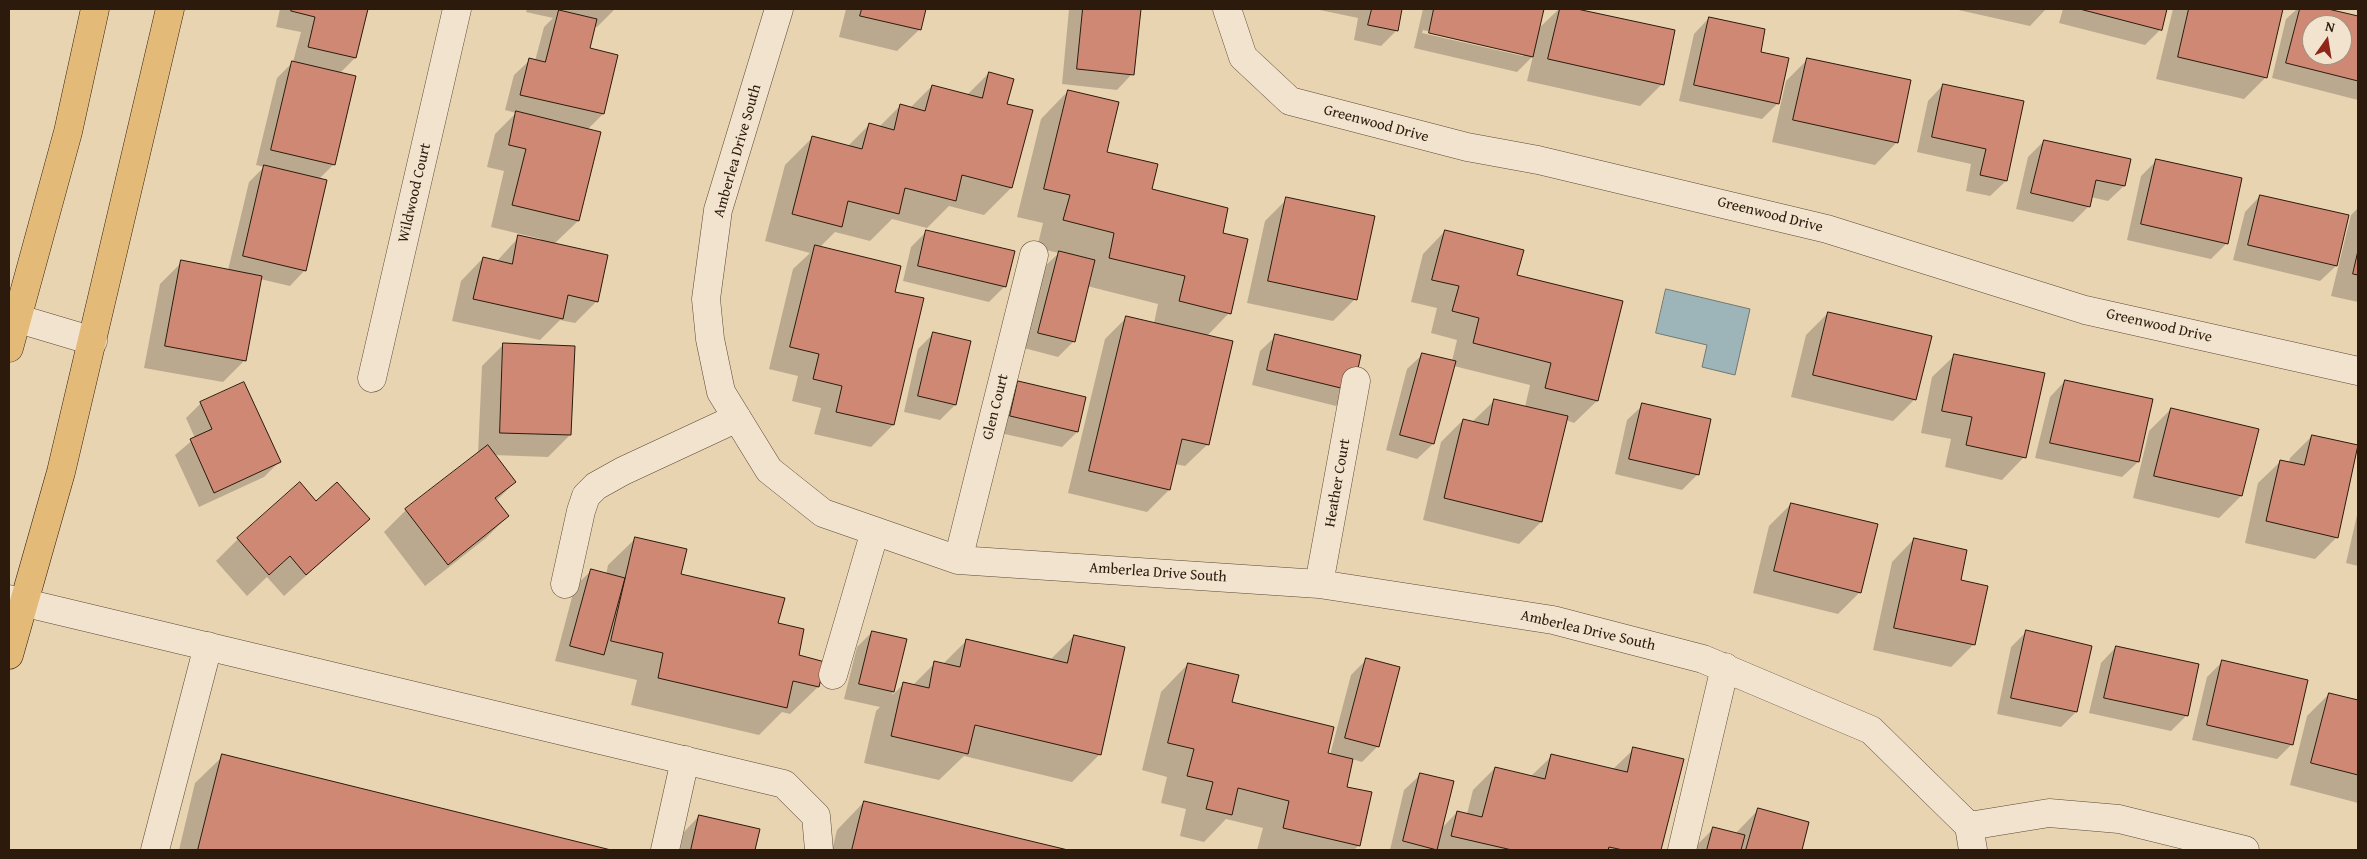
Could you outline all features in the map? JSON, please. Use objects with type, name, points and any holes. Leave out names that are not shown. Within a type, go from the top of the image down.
[{"type":"main road","points":[[9,348],[13,318],[68,132],[96,9]]},
{"type":"main road","points":[[9,655],[16,601],[61,472],[170,9]]},
{"type":"street","name":"Wildwood Court","points":[[372,378],[457,9]]},
{"type":"street","name":"Amberlea Drive South","points":[[779,9],[718,210],[706,299],[710,339],[721,392],[770,470],[823,513],[958,560],[1319,584],[1553,620],[1703,659],[1871,730],[1971,838]]},
{"type":"street","name":"Greenwood Drive","points":[[1227,9],[1243,57],[1290,101],[1467,148],[1538,160],[1827,229],[2085,310],[2358,371]]},
{"type":"street","name":"Glen Court","points":[[958,560],[1034,255]]},
{"type":"street","points":[[13,318],[93,341]]},
{"type":"street","name":"Heather Court","points":[[1319,584],[1356,381]]},
{"type":"street","points":[[565,584],[586,496],[596,486],[623,470],[737,418]]},
{"type":"street","points":[[833,675],[876,531]]},
{"type":"street","points":[[16,601],[784,784],[816,816],[819,850]]},
{"type":"street","points":[[155,850],[208,646]]},
{"type":"street","points":[[1682,850],[1725,667]]},
{"type":"street","points":[[665,850],[685,760]]},
{"type":"street","points":[[1971,838],[2049,814],[2120,819],[2245,850]]},
{"type":"water","points":[[1666,289],[1750,309],[1735,375],[1702,367],[1707,345],[1656,333]]},
{"type":"building","points":[[292,9],[368,9],[356,58],[308,47],[315,17],[291,11]]},
{"type":"building","points":[[862,9],[926,9],[921,30],[860,16]]},
{"type":"building","points":[[1083,9],[1141,9],[1134,75],[1077,69]]},
{"type":"building","points":[[1372,9],[1402,9],[1398,31],[1368,25]]},
{"type":"building","points":[[1434,9],[1544,9],[1533,57],[1429,33]]},
{"type":"building","points":[[1560,9],[1577,9],[1675,30],[1664,85],[1548,59]]},
{"type":"building","points":[[2080,9],[2167,9],[2162,30]]},
{"type":"building","points":[[2189,9],[2283,9],[2267,78],[2178,57]]},
{"type":"building","points":[[2300,9],[2328,9],[2358,16],[2358,81],[2286,63]]},
{"type":"building","points":[[559,10],[597,19],[590,48],[618,55],[604,114],[520,95],[529,58],[545,62]]},
{"type":"building","points":[[1709,17],[1765,29],[1761,52],[1789,58],[1779,104],[1694,85]]},
{"type":"building","points":[[1807,58],[1911,80],[1898,143],[1793,120]]},
{"type":"building","points":[[292,61],[356,76],[335,165],[271,150]]},
{"type":"building","points":[[989,72],[1014,79],[1007,104],[1033,110],[1012,188],[962,175],[956,201],[905,188],[899,214],[848,201],[842,227],[792,214],[812,136],[862,149],[869,123],[894,130],[900,104],[925,111],[932,85],[982,98]]},
{"type":"building","points":[[1943,84],[2024,101],[2007,181],[1980,175],[1986,149],[1932,137]]},
{"type":"building","points":[[1068,90],[1119,102],[1107,152],[1158,164],[1152,189],[1228,208],[1223,233],[1248,239],[1231,314],[1179,301],[1185,276],[1109,258],[1114,233],[1063,220],[1070,195],[1044,189]]},
{"type":"building","points":[[516,111],[601,132],[579,221],[512,205],[526,149],[509,145]]},
{"type":"building","points":[[2044,140],[2131,159],[2125,186],[2096,180],[2090,207],[2031,193]]},
{"type":"building","points":[[2156,159],[2242,178],[2228,244],[2141,224]]},
{"type":"building","points":[[264,165],[327,180],[306,271],[243,256]]},
{"type":"building","points":[[2260,195],[2349,215],[2337,266],[2248,245]]},
{"type":"building","points":[[1286,197],[1375,216],[1357,300],[1268,281]]},
{"type":"building","points":[[926,230],[1015,251],[1006,287],[918,266]]},
{"type":"building","points":[[1445,230],[1524,250],[1517,275],[1623,301],[1598,401],[1545,388],[1551,363],[1473,343],[1479,318],[1452,311],[1459,286],[1432,280]]},
{"type":"building","points":[[518,235],[608,255],[598,302],[568,295],[563,319],[473,299],[483,257],[512,264]]},
{"type":"building","points":[[815,245],[901,266],[895,292],[924,298],[894,425],[836,412],[842,386],[813,379],[819,354],[790,347]]},
{"type":"building","points":[[1059,251],[1095,260],[1075,342],[1038,333]]},
{"type":"building","points":[[2358,251],[2358,275],[2353,274]]},
{"type":"building","points":[[181,260],[262,276],[246,361],[165,346]]},
{"type":"building","points":[[1828,312],[1932,336],[1916,400],[1813,375]]},
{"type":"building","points":[[1126,316],[1233,341],[1209,445],[1182,439],[1170,490],[1089,471]]},
{"type":"building","points":[[933,332],[971,341],[956,405],[918,396]]},
{"type":"building","points":[[1275,334],[1361,355],[1353,391],[1267,370]]},
{"type":"building","points":[[503,343],[575,346],[571,435],[500,433]]},
{"type":"building","points":[[1422,353],[1456,361],[1434,444],[1400,435]]},
{"type":"building","points":[[1954,354],[2045,373],[2026,458],[1966,445],[1972,417],[1942,411]]},
{"type":"building","points":[[2065,380],[2153,399],[2139,462],[2050,443]]},
{"type":"building","points":[[1018,381],[1086,397],[1078,432],[1010,416]]},
{"type":"building","points":[[244,382],[281,462],[214,493],[190,439],[212,429],[200,402]]},
{"type":"building","points":[[1494,399],[1568,416],[1542,522],[1444,498],[1463,419],[1488,425]]},
{"type":"building","points":[[1642,403],[1711,419],[1699,475],[1629,459]]},
{"type":"building","points":[[2171,408],[2259,429],[2242,496],[2154,476]]},
{"type":"building","points":[[2312,435],[2358,445],[2338,538],[2266,521],[2280,460],[2304,465]]},
{"type":"building","points":[[488,445],[516,482],[495,498],[509,516],[448,565],[405,509]]},
{"type":"building","points":[[300,482],[316,501],[337,482],[370,519],[306,575],[290,556],[269,575],[237,538]]},
{"type":"building","points":[[1791,503],[1878,524],[1861,593],[1774,571]]},
{"type":"building","points":[[635,537],[687,549],[681,574],[785,598],[778,623],[804,629],[799,655],[825,662],[819,687],[793,681],[787,708],[658,678],[663,653],[611,641]]},
{"type":"building","points":[[1914,538],[1967,550],[1961,580],[1988,586],[1975,645],[1894,628]]},
{"type":"building","points":[[591,569],[625,578],[604,655],[570,646]]},
{"type":"building","points":[[2026,630],[2092,646],[2077,712],[2011,698]]},
{"type":"building","points":[[872,631],[907,639],[894,692],[859,684]]},
{"type":"building","points":[[1074,635],[1125,647],[1101,755],[975,725],[968,754],[891,736],[903,682],[929,688],[934,661],[960,667],[966,639],[1067,663]]},
{"type":"building","points":[[2116,646],[2199,664],[2188,716],[2104,698]]},
{"type":"building","points":[[1366,658],[1400,667],[1379,747],[1345,738]]},
{"type":"building","points":[[2222,660],[2308,680],[2293,745],[2207,725]]},
{"type":"building","points":[[1188,663],[1239,675],[1232,702],[1334,727],[1328,753],[1353,759],[1347,787],[1372,792],[1360,846],[1283,828],[1289,801],[1238,788],[1232,815],[1206,809],[1213,782],[1187,776],[1194,749],[1168,743]]},
{"type":"building","points":[[2329,693],[2358,700],[2358,775],[2311,763]]},
{"type":"building","points":[[1633,747],[1684,759],[1661,850],[1623,850],[1609,847],[1608,850],[1512,850],[1451,836],[1457,811],[1482,817],[1495,767],[1545,779],[1551,754],[1627,772]]},
{"type":"building","points":[[222,754],[607,849],[611,850],[198,850]]},
{"type":"building","points":[[1420,773],[1454,781],[1437,850],[1403,841]]},
{"type":"building","points":[[864,801],[1068,850],[852,850]]},
{"type":"building","points":[[1758,808],[1809,822],[1802,850],[1746,850]]},
{"type":"building","points":[[699,815],[760,829],[755,850],[691,850]]},
{"type":"building","points":[[1713,827],[1745,835],[1741,850],[1707,850]]}]
